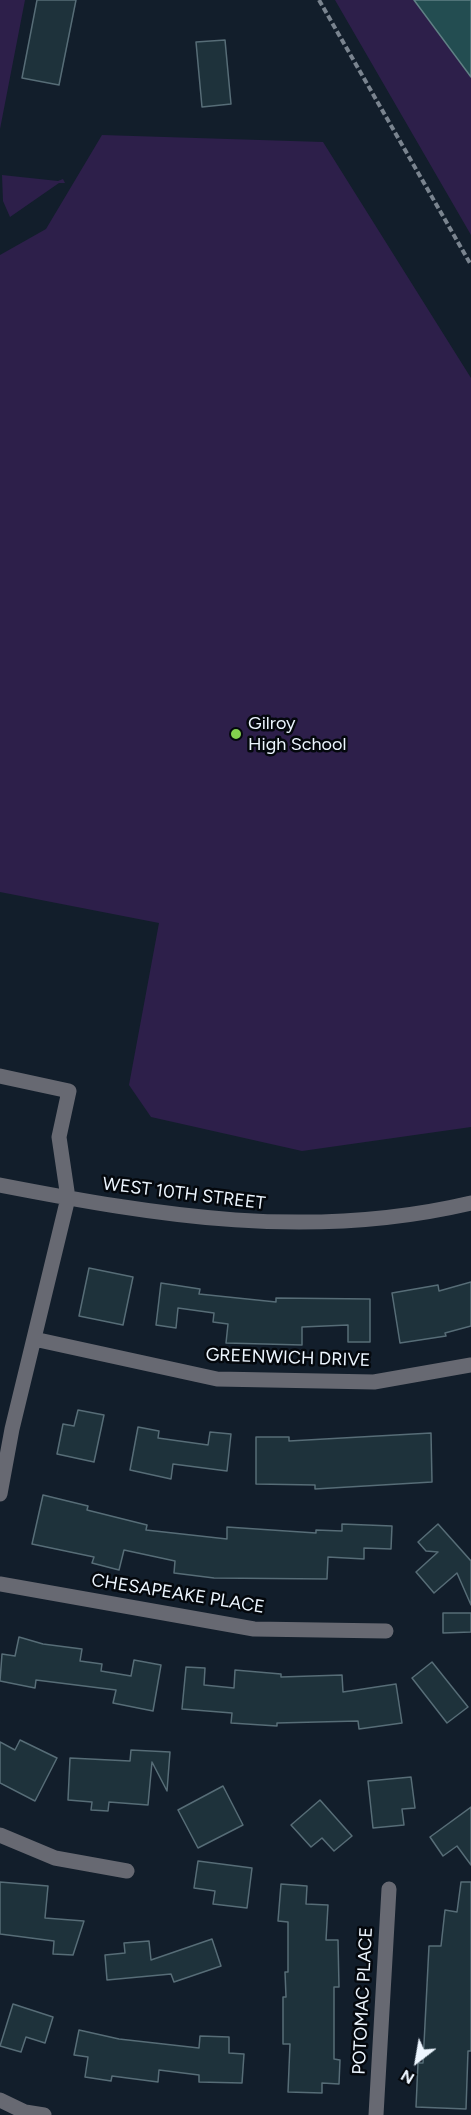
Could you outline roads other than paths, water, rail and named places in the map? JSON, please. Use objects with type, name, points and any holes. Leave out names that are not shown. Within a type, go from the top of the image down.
[{"type":"street","points":[[0,1076],[69,1091],[58,1137],[68,1198],[12,1429],[0,1494]]},
{"type":"street","name":"WEST 10TH STREET","points":[[0,1185],[183,1217],[290,1224],[388,1217],[471,1203]]},
{"type":"street","name":"GREENWICH DRIVE","points":[[34,1339],[217,1379],[374,1382],[471,1365]]},
{"type":"street","name":"CHESAPEAKE PLACE","points":[[0,1584],[254,1629],[386,1631]]},
{"type":"street","points":[[0,1835],[55,1858],[127,1871]]},
{"type":"street","name":"POTOMAC PLACE","points":[[376,2115],[389,1889]]},
{"type":"street","points":[[0,2100],[25,2112],[44,2115]]},
{"type":"place","name":"Gilroy High School","points":[[236,734]]}]
